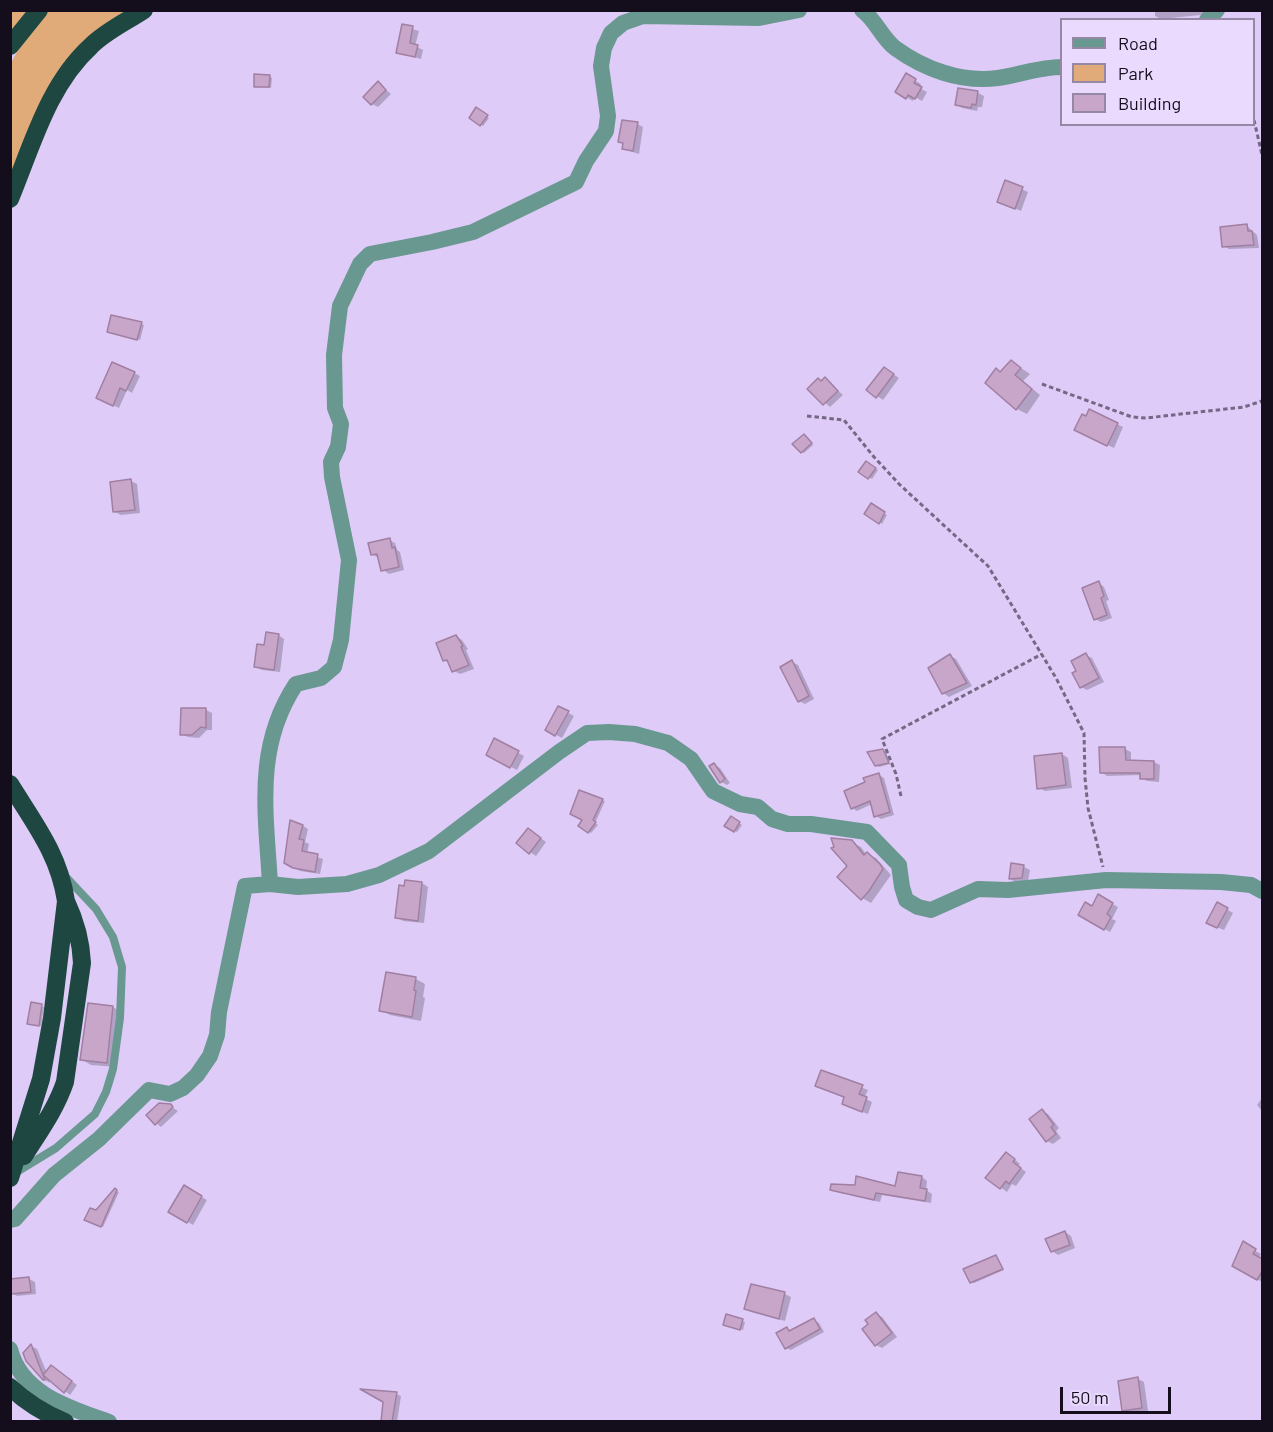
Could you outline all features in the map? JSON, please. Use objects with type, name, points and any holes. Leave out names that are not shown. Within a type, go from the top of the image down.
[{"type":"highway","points":[[10,46],[39,10]]},
{"type":"highway","points":[[10,199],[52,97],[63,78],[92,44],[144,10]]},
{"type":"highway","points":[[10,784],[54,855],[66,901],[78,928],[82,963],[65,1082],[51,1114],[11,1176]]},
{"type":"highway","points":[[10,1387],[26,1402],[43,1413],[65,1422]]},
{"type":"street","points":[[270,884],[264,788],[267,759],[279,716],[296,684],[321,678],[334,667],[342,640],[349,560],[336,501],[331,462],[341,436],[341,424],[335,408],[334,355],[340,306],[360,264],[370,254],[473,232],[576,182],[586,161],[606,131],[608,116],[601,66],[604,48],[611,33],[623,22],[643,16],[759,18],[799,10]]},
{"type":"street","points":[[862,10],[872,17],[893,47],[933,70],[969,78],[995,78],[1060,67]]},
{"type":"street","points":[[10,1235],[13,1219],[54,1175],[99,1139],[139,1098],[149,1090],[170,1094],[183,1088],[210,1056],[218,1035],[221,1002],[245,886],[270,884],[298,887],[347,884],[380,875],[429,851],[587,733],[635,734],[668,743],[691,759],[713,791],[740,804],[758,807],[772,819],[788,824],[811,824],[867,832],[899,865],[906,900],[918,907],[931,910],[978,889],[1008,890],[1046,884],[1106,880],[1221,882],[1251,885],[1263,891]]},
{"type":"street","points":[[10,1349],[14,1362],[36,1390],[63,1406],[109,1422]]},
{"type":"lane","points":[[11,1176],[56,1148],[95,1114],[106,1092],[113,1069],[120,1018],[122,967],[113,938],[96,909],[59,870]]},
{"type":"path","points":[[1255,124],[1263,155]]},
{"type":"path","points":[[1042,384],[1132,417],[1146,418],[1244,407],[1263,401]]},
{"type":"path","points":[[807,416],[844,420],[900,484],[988,566],[1056,678],[1084,733],[1088,808],[1106,880]]},
{"type":"path","points":[[901,796],[897,774],[882,739],[1042,654]]},
{"type":"green space","points":[[11,11],[30,11],[11,34]]},
{"type":"green space","points":[[48,11],[129,11],[103,26],[85,40],[67,59],[39,108],[11,179],[11,63],[26,35]]},
{"type":"building","points":[[402,24],[413,26],[410,43],[418,45],[415,57],[396,53]]},
{"type":"building","points":[[906,73],[916,79],[914,83],[922,87],[915,99],[908,95],[906,99],[895,92]]},
{"type":"building","points":[[254,74],[270,75],[269,87],[254,87]]},
{"type":"building","points":[[378,81],[386,90],[371,105],[363,97]]},
{"type":"building","points":[[958,88],[978,91],[976,105],[972,104],[971,108],[955,105]]},
{"type":"building","points":[[476,107],[488,115],[480,126],[469,118]]},
{"type":"building","points":[[622,120],[638,122],[633,151],[622,149],[623,143],[618,142]]},
{"type":"building","points":[[1005,180],[1023,187],[1015,209],[997,202]]},
{"type":"building","points":[[1247,224],[1248,231],[1252,231],[1254,245],[1222,247],[1220,227]]},
{"type":"building","points":[[111,315],[142,322],[137,340],[107,332]]},
{"type":"building","points":[[1011,360],[1021,368],[1015,375],[1032,389],[1016,410],[985,383],[996,368],[1000,372]]},
{"type":"building","points":[[112,362],[135,372],[126,391],[120,388],[113,406],[96,398]]},
{"type":"building","points":[[884,367],[894,374],[876,398],[866,390]]},
{"type":"building","points":[[825,377],[838,391],[823,405],[807,389],[818,378],[821,381]]},
{"type":"building","points":[[1089,409],[1118,423],[1107,446],[1074,430],[1082,414],[1086,416]]},
{"type":"building","points":[[804,434],[812,443],[801,453],[792,444]]},
{"type":"building","points":[[866,461],[876,468],[868,479],[858,472]]},
{"type":"building","points":[[131,479],[135,510],[113,512],[110,482]]},
{"type":"building","points":[[871,503],[885,512],[879,524],[864,514]]},
{"type":"building","points":[[390,538],[392,548],[395,547],[399,567],[381,571],[377,554],[371,555],[368,543]]},
{"type":"building","points":[[1099,581],[1104,596],[1101,598],[1107,615],[1094,620],[1082,588]]},
{"type":"building","points":[[266,632],[279,634],[274,670],[254,667],[257,644],[264,645]]},
{"type":"building","points":[[456,635],[463,646],[461,647],[469,665],[452,672],[447,660],[443,661],[436,643]]},
{"type":"building","points":[[1086,653],[1099,678],[1080,688],[1072,673],[1076,671],[1071,661]]},
{"type":"building","points":[[950,654],[967,683],[942,694],[928,668]]},
{"type":"building","points":[[792,660],[809,696],[798,702],[780,667]]},
{"type":"building","points":[[558,706],[569,711],[555,736],[545,730]]},
{"type":"building","points":[[181,708],[206,708],[206,728],[201,727],[192,735],[180,735]]},
{"type":"building","points":[[494,738],[519,751],[510,768],[486,755]]},
{"type":"building","points":[[1099,747],[1125,747],[1126,760],[1154,761],[1154,779],[1140,779],[1140,773],[1100,773]]},
{"type":"building","points":[[883,749],[889,763],[875,766],[867,752]]},
{"type":"building","points":[[1062,753],[1066,785],[1037,789],[1034,756]]},
{"type":"building","points":[[714,763],[725,779],[720,783],[709,766]]},
{"type":"building","points":[[879,773],[890,812],[874,817],[870,801],[851,809],[844,791],[865,782],[863,778]]},
{"type":"building","points":[[579,790],[603,799],[593,820],[596,822],[588,833],[578,826],[582,820],[570,814]]},
{"type":"building","points":[[731,816],[740,822],[734,832],[724,826]]},
{"type":"building","points":[[290,820],[303,825],[299,839],[304,840],[302,851],[318,854],[315,872],[293,868],[284,863]]},
{"type":"building","points":[[528,828],[541,838],[529,854],[516,843]]},
{"type":"building","points":[[831,838],[852,840],[864,855],[867,852],[883,869],[861,900],[837,877],[847,866],[831,848],[834,847]]},
{"type":"building","points":[[1011,863],[1024,865],[1022,878],[1009,879]]},
{"type":"building","points":[[405,880],[422,882],[418,921],[395,918],[399,885],[404,886]]},
{"type":"building","points":[[1098,894],[1113,903],[1107,914],[1111,917],[1104,930],[1078,915],[1085,902],[1092,906]]},
{"type":"building","points":[[1217,902],[1228,908],[1217,928],[1206,923]]},
{"type":"building","points":[[386,972],[416,977],[412,1017],[379,1011]]},
{"type":"building","points":[[31,1002],[42,1004],[39,1026],[27,1024]]},
{"type":"building","points":[[88,1003],[113,1006],[107,1063],[80,1060]]},
{"type":"building","points":[[821,1070],[863,1085],[859,1094],[867,1097],[862,1112],[842,1104],[844,1097],[815,1086]]},
{"type":"building","points":[[159,1103],[171,1104],[173,1107],[155,1125],[146,1115]]},
{"type":"building","points":[[1042,1109],[1054,1125],[1051,1127],[1056,1134],[1046,1142],[1029,1119]]},
{"type":"building","points":[[1006,1152],[1021,1168],[1009,1184],[1006,1181],[1000,1189],[985,1178]]},
{"type":"building","points":[[898,1172],[922,1176],[920,1188],[927,1189],[925,1201],[876,1193],[874,1200],[830,1190],[831,1184],[855,1185],[856,1176],[895,1186]]},
{"type":"building","points":[[184,1185],[202,1196],[187,1223],[168,1212]]},
{"type":"building","points":[[115,1188],[117,1190],[101,1227],[84,1220],[90,1208],[96,1210]]},
{"type":"building","points":[[1065,1231],[1070,1245],[1051,1252],[1045,1239]]},
{"type":"building","points":[[1243,1241],[1256,1249],[1253,1254],[1263,1259],[1263,1270],[1257,1280],[1232,1266]]},
{"type":"building","points":[[996,1255],[1003,1269],[970,1283],[963,1269]]},
{"type":"building","points":[[29,1277],[31,1292],[10,1294],[10,1279]]},
{"type":"building","points":[[751,1284],[785,1292],[779,1319],[744,1309]]},
{"type":"building","points":[[876,1312],[892,1333],[875,1346],[862,1329],[868,1324],[865,1320]]},
{"type":"building","points":[[726,1314],[743,1319],[740,1330],[723,1325]]},
{"type":"building","points":[[814,1318],[820,1329],[785,1349],[776,1333],[787,1327],[789,1331]]},
{"type":"building","points":[[31,1344],[45,1380],[26,1361],[23,1353]]},
{"type":"building","points":[[51,1365],[72,1381],[64,1393],[43,1375]]},
{"type":"building","points":[[1138,1377],[1142,1408],[1122,1411],[1118,1381]]},
{"type":"building","points":[[360,1389],[397,1392],[392,1422],[381,1422],[383,1402]]}]
